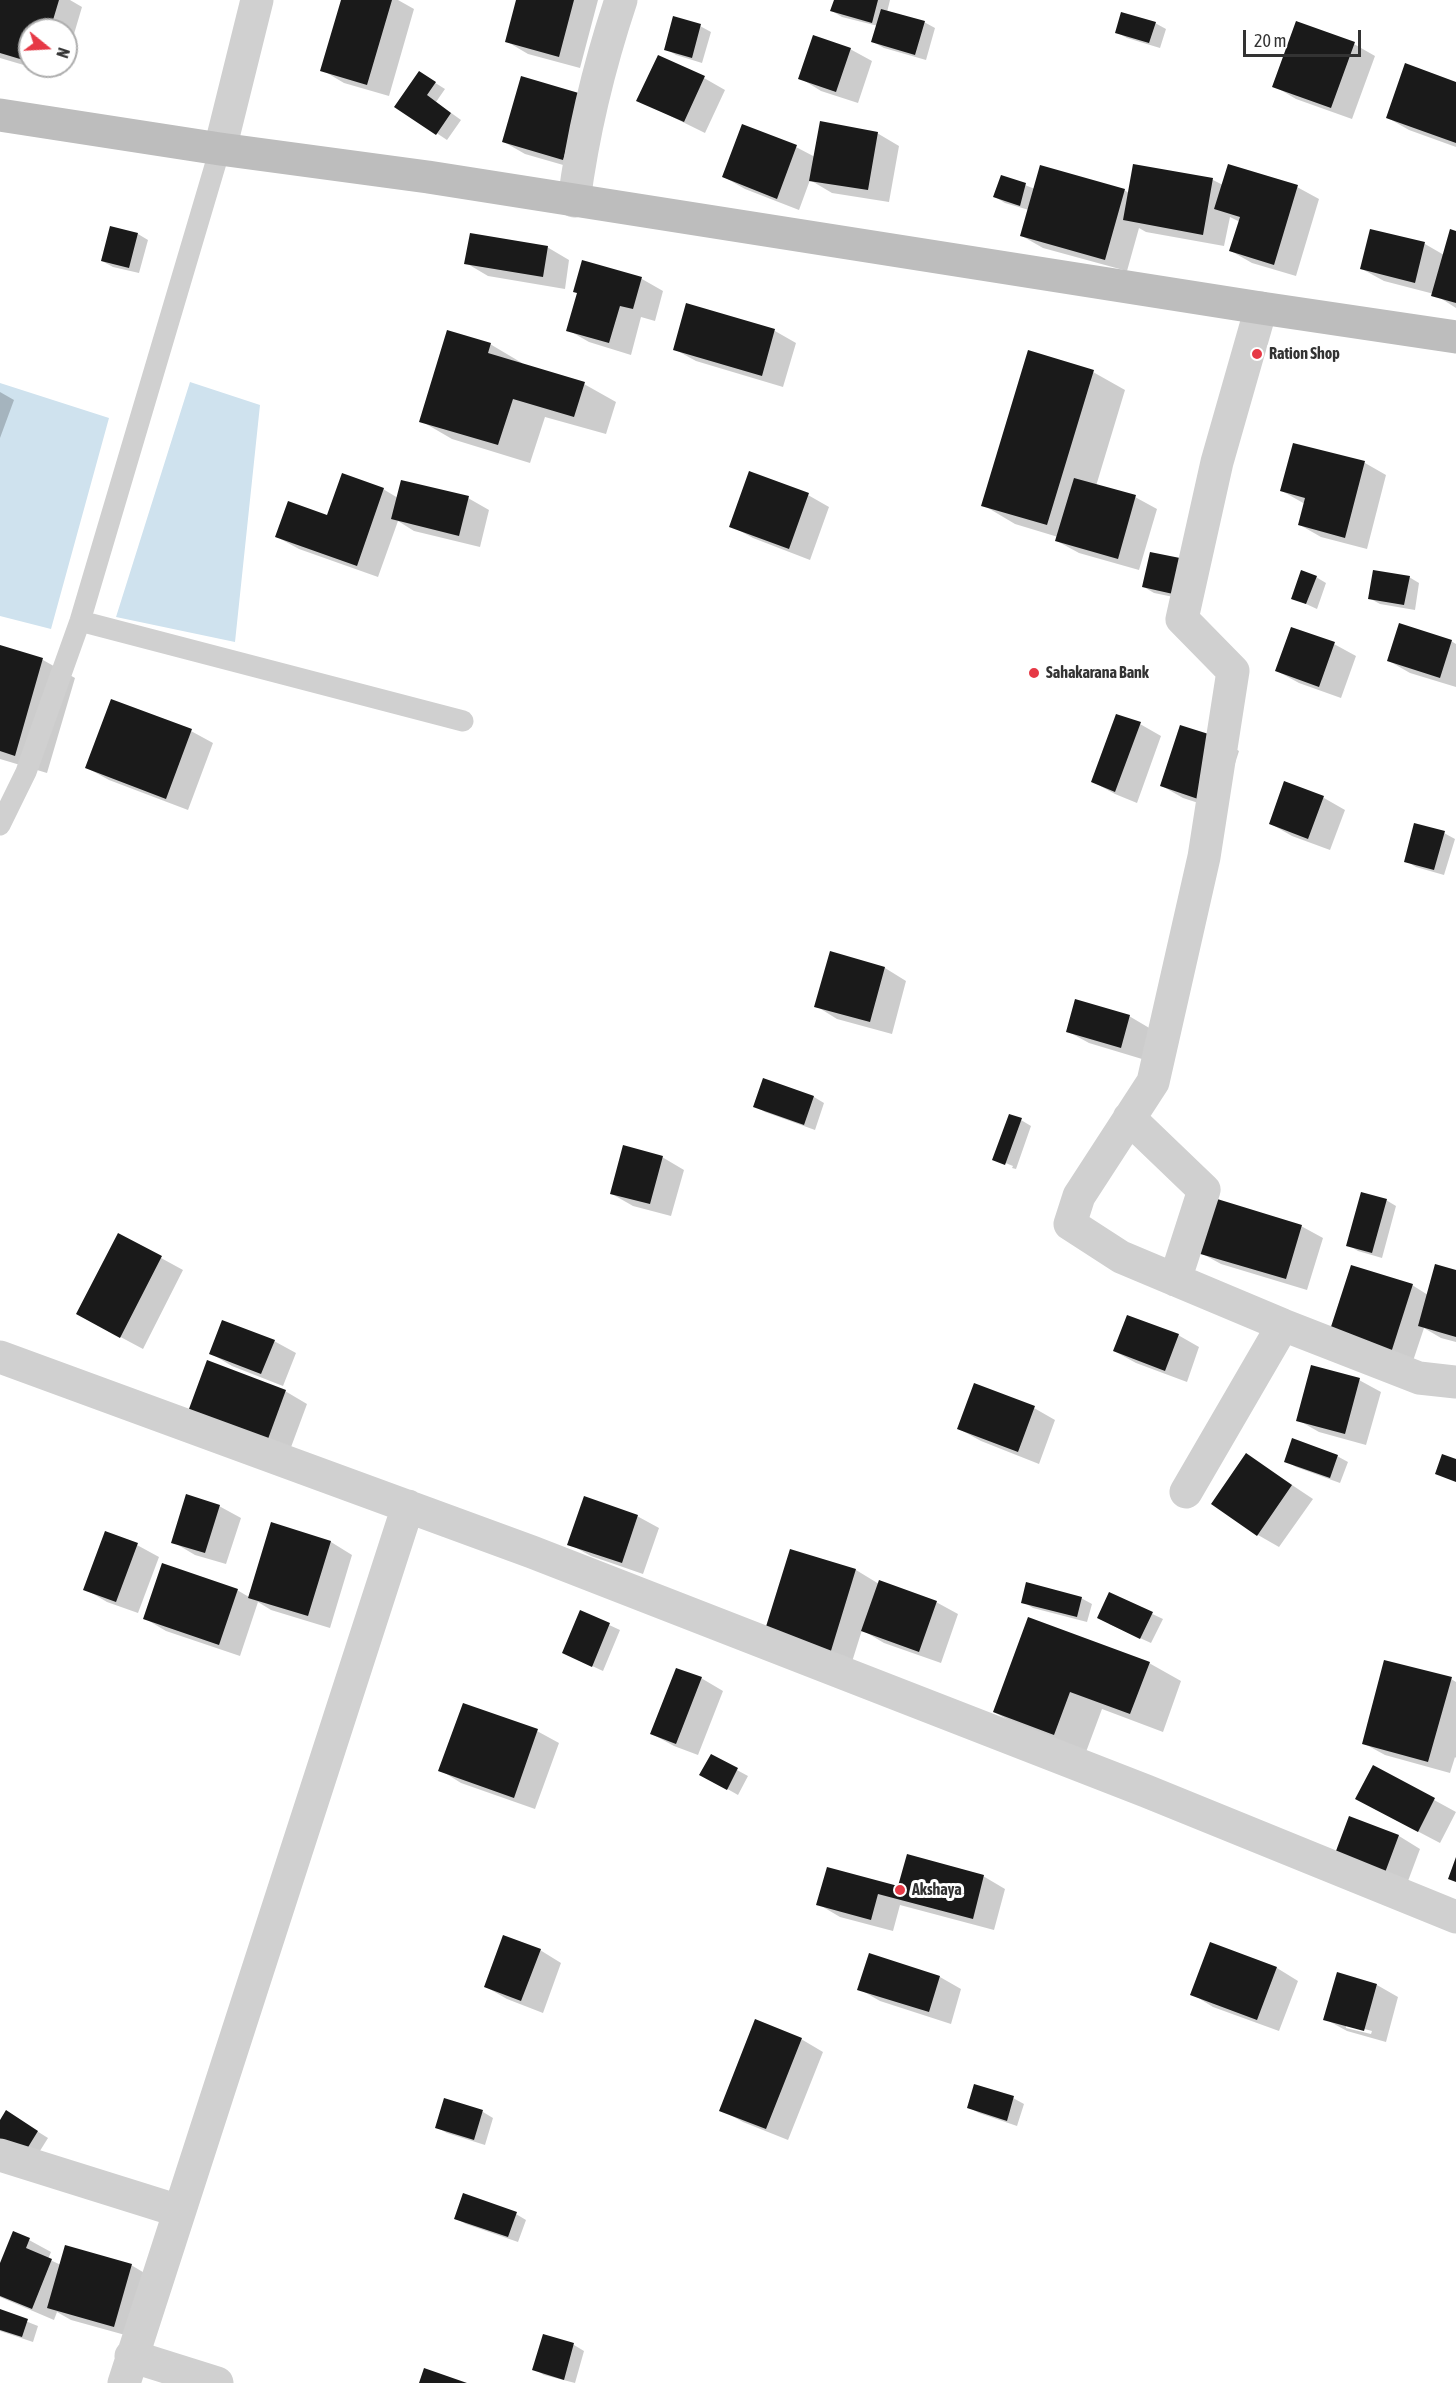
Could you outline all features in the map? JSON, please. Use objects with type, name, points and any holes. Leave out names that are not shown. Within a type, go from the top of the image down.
[{"type":"main road","points":[[0,115],[220,149],[428,177],[1456,337]]},
{"type":"street","points":[[220,149],[257,0]]},
{"type":"street","points":[[574,201],[580,156],[594,92],[621,0]]},
{"type":"street","points":[[1260,308],[1217,462],[1182,619],[1233,671],[1206,845],[1153,1082],[1080,1196],[1070,1224],[1121,1257],[1283,1325],[1419,1378],[1456,1382]]},
{"type":"street","points":[[1129,1118],[1204,1190],[1175,1280]]},
{"type":"street","points":[[1186,1492],[1283,1325]]},
{"type":"street","points":[[0,1357],[532,1552],[1135,1787],[1456,1917]]},
{"type":"street","points":[[217,2383],[128,2369],[408,1506]]},
{"type":"street","points":[[0,2156],[179,2211]]},
{"type":"lane","points":[[0,825],[26,772],[80,621],[220,149]]},
{"type":"lane","points":[[80,621],[464,721]]},
{"type":"water","points":[[190,382],[260,405],[235,642],[116,617]]},
{"type":"water","points":[[0,383],[109,418],[51,629],[0,616]]},
{"type":"building","points":[[0,0],[59,0],[54,18],[18,18],[18,58],[0,53]]},
{"type":"building","points":[[341,0],[392,0],[367,85],[320,71]]},
{"type":"building","points":[[516,0],[574,0],[559,57],[505,42]]},
{"type":"building","points":[[834,0],[878,0],[872,23],[830,11]]},
{"type":"building","points":[[881,9],[925,21],[915,55],[871,42]]},
{"type":"building","points":[[1121,12],[1156,22],[1149,43],[1115,33]]},
{"type":"building","points":[[673,16],[701,24],[692,58],[664,50]]},
{"type":"building","points":[[1296,21],[1355,42],[1331,108],[1272,87]]},
{"type":"building","points":[[813,35],[851,48],[836,92],[798,79]]},
{"type":"building","points":[[658,55],[705,76],[684,122],[636,101]]},
{"type":"building","points":[[1405,63],[1456,82],[1456,143],[1386,118]]},
{"type":"building","points":[[419,71],[436,82],[427,95],[451,113],[436,135],[394,107]]},
{"type":"building","points":[[521,76],[582,94],[563,160],[502,142]]},
{"type":"building","points":[[820,121],[878,132],[868,190],[809,181]]},
{"type":"building","points":[[742,124],[797,145],[777,199],[722,177]]},
{"type":"building","points":[[1133,164],[1213,178],[1203,235],[1123,220]]},
{"type":"building","points":[[1228,164],[1298,185],[1274,265],[1229,251],[1240,217],[1214,209]]},
{"type":"building","points":[[1040,165],[1125,189],[1105,260],[1020,236]]},
{"type":"building","points":[[1001,175],[1026,183],[1020,206],[993,197]]},
{"type":"building","points":[[110,226],[138,233],[129,268],[101,261]]},
{"type":"building","points":[[1370,229],[1425,242],[1415,283],[1360,269]]},
{"type":"building","points":[[1450,229],[1456,231],[1456,303],[1431,296]]},
{"type":"building","points":[[470,233],[548,246],[543,277],[464,264]]},
{"type":"building","points":[[582,260],[642,277],[633,309],[620,306],[609,343],[566,331],[577,293],[573,292]]},
{"type":"building","points":[[686,303],[775,329],[762,376],[673,350]]},
{"type":"building","points":[[447,330],[491,343],[488,353],[585,382],[574,417],[513,399],[498,445],[419,422]]},
{"type":"building","points":[[1028,350],[1094,370],[1047,525],[981,506]]},
{"type":"building","points":[[1293,443],[1365,461],[1345,538],[1298,525],[1305,498],[1280,491]]},
{"type":"building","points":[[749,471],[809,493],[789,549],[729,527]]},
{"type":"building","points":[[342,473],[384,488],[357,566],[275,537],[288,501],[327,515]]},
{"type":"building","points":[[1074,478],[1136,495],[1118,559],[1055,541]]},
{"type":"building","points":[[401,480],[469,496],[459,536],[391,519]]},
{"type":"building","points":[[1150,552],[1190,560],[1182,596],[1142,587]]},
{"type":"building","points":[[1301,570],[1317,576],[1306,604],[1291,599]]},
{"type":"building","points":[[1373,570],[1410,576],[1404,605],[1368,599]]},
{"type":"building","points":[[1399,623],[1452,640],[1440,678],[1387,661]]},
{"type":"building","points":[[1291,627],[1335,642],[1319,687],[1275,671]]},
{"type":"building","points":[[0,645],[43,658],[15,756],[0,751]]},
{"type":"building","points":[[111,699],[192,729],[166,799],[85,768]]},
{"type":"building","points":[[1116,714],[1141,722],[1115,792],[1091,782]]},
{"type":"building","points":[[1180,725],[1218,737],[1198,799],[1160,786]]},
{"type":"building","points":[[1284,781],[1324,796],[1308,839],[1269,824]]},
{"type":"building","points":[[1414,823],[1445,831],[1434,870],[1404,862]]},
{"type":"building","points":[[830,951],[885,967],[870,1022],[814,1007]]},
{"type":"building","points":[[1075,999],[1130,1015],[1121,1048],[1066,1032]]},
{"type":"building","points":[[763,1078],[814,1096],[804,1125],[753,1107]]},
{"type":"building","points":[[1009,1114],[1022,1118],[1005,1165],[992,1160]]},
{"type":"building","points":[[623,1145],[663,1156],[650,1204],[610,1194]]},
{"type":"building","points":[[1361,1192],[1387,1199],[1372,1253],[1346,1246]]},
{"type":"building","points":[[1214,1198],[1302,1225],[1286,1279],[1197,1253]]},
{"type":"building","points":[[118,1233],[162,1256],[120,1338],[76,1314]]},
{"type":"building","points":[[1435,1264],[1456,1270],[1456,1337],[1418,1326]]},
{"type":"building","points":[[1351,1265],[1413,1284],[1390,1356],[1328,1336]]},
{"type":"building","points":[[1127,1315],[1179,1334],[1165,1371],[1113,1351]]},
{"type":"building","points":[[222,1320],[275,1340],[261,1374],[209,1354]]},
{"type":"building","points":[[207,1360],[286,1390],[265,1447],[186,1417]]},
{"type":"building","points":[[1311,1365],[1360,1378],[1345,1434],[1296,1421]]},
{"type":"building","points":[[974,1383],[1035,1406],[1018,1452],[957,1429]]},
{"type":"building","points":[[1292,1438],[1338,1455],[1330,1478],[1284,1462]]},
{"type":"building","points":[[1246,1453],[1292,1485],[1257,1536],[1211,1504]]},
{"type":"building","points":[[1442,1454],[1456,1459],[1456,1482],[1435,1474]]},
{"type":"building","points":[[186,1494],[220,1505],[205,1553],[171,1543]]},
{"type":"building","points":[[584,1496],[638,1515],[622,1563],[567,1545]]},
{"type":"building","points":[[271,1522],[331,1541],[308,1616],[248,1598]]},
{"type":"building","points":[[105,1531],[138,1543],[116,1602],[83,1590]]},
{"type":"building","points":[[790,1549],[856,1569],[830,1654],[764,1633]]},
{"type":"building","points":[[162,1563],[238,1589],[219,1645],[143,1619]]},
{"type":"building","points":[[879,1580],[937,1601],[919,1652],[861,1631]]},
{"type":"building","points":[[1026,1582],[1082,1597],[1077,1617],[1021,1603]]},
{"type":"building","points":[[1109,1592],[1153,1612],[1140,1639],[1097,1618]]},
{"type":"building","points":[[580,1610],[610,1623],[592,1667],[562,1653]]},
{"type":"building","points":[[1028,1617],[1150,1662],[1130,1714],[1070,1692],[1054,1735],[993,1712]]},
{"type":"building","points":[[1384,1660],[1452,1677],[1428,1762],[1362,1744]]},
{"type":"building","points":[[676,1668],[702,1677],[676,1744],[650,1734]]},
{"type":"building","points":[[463,1703],[538,1729],[514,1798],[438,1771]]},
{"type":"building","points":[[711,1754],[738,1768],[727,1790],[699,1775]]},
{"type":"building","points":[[1373,1765],[1435,1798],[1418,1832],[1355,1799]]},
{"type":"building","points":[[1349,1816],[1399,1835],[1383,1878],[1333,1859]]},
{"type":"building","name":"Akshaya","points":[[907,1854],[984,1875],[973,1919],[878,1894],[871,1920],[816,1905],[827,1867],[898,1886]]},
{"type":"building","points":[[1456,1857],[1456,1882],[1448,1879]]},
{"type":"building","points":[[503,1935],[541,1949],[521,2001],[484,1987]]},
{"type":"building","points":[[1210,1942],[1277,1967],[1257,2020],[1190,1995]]},
{"type":"building","points":[[869,1953],[940,1976],[929,2012],[857,1990]]},
{"type":"building","points":[[1337,1972],[1377,1984],[1364,2031],[1323,2020]]},
{"type":"building","points":[[755,2019],[802,2038],[766,2129],[719,2111]]},
{"type":"building","points":[[974,2084],[1014,2096],[1007,2121],[967,2108]]},
{"type":"building","points":[[444,2098],[483,2110],[474,2140],[435,2128]]},
{"type":"building","points":[[6,2110],[38,2131],[22,2157],[0,2143],[0,2120]]},
{"type":"building","points":[[463,2193],[517,2212],[508,2237],[454,2219]]},
{"type":"building","points":[[13,2231],[30,2238],[26,2248],[52,2259],[32,2309],[0,2296],[0,2263]]},
{"type":"building","points":[[65,2245],[132,2264],[114,2327],[47,2308]]},
{"type":"building","points":[[0,2309],[28,2319],[22,2337],[0,2330]]},
{"type":"building","points":[[543,2334],[574,2343],[564,2380],[532,2370]]},
{"type":"building","points":[[424,2368],[467,2383],[419,2383]]},
{"type":"place","name":"Ration Shop","points":[[1257,354]]},
{"type":"place","name":"Sahakarana Bank","points":[[1034,673]]},
{"type":"place","name":"Akshaya","points":[[900,1890]]}]
